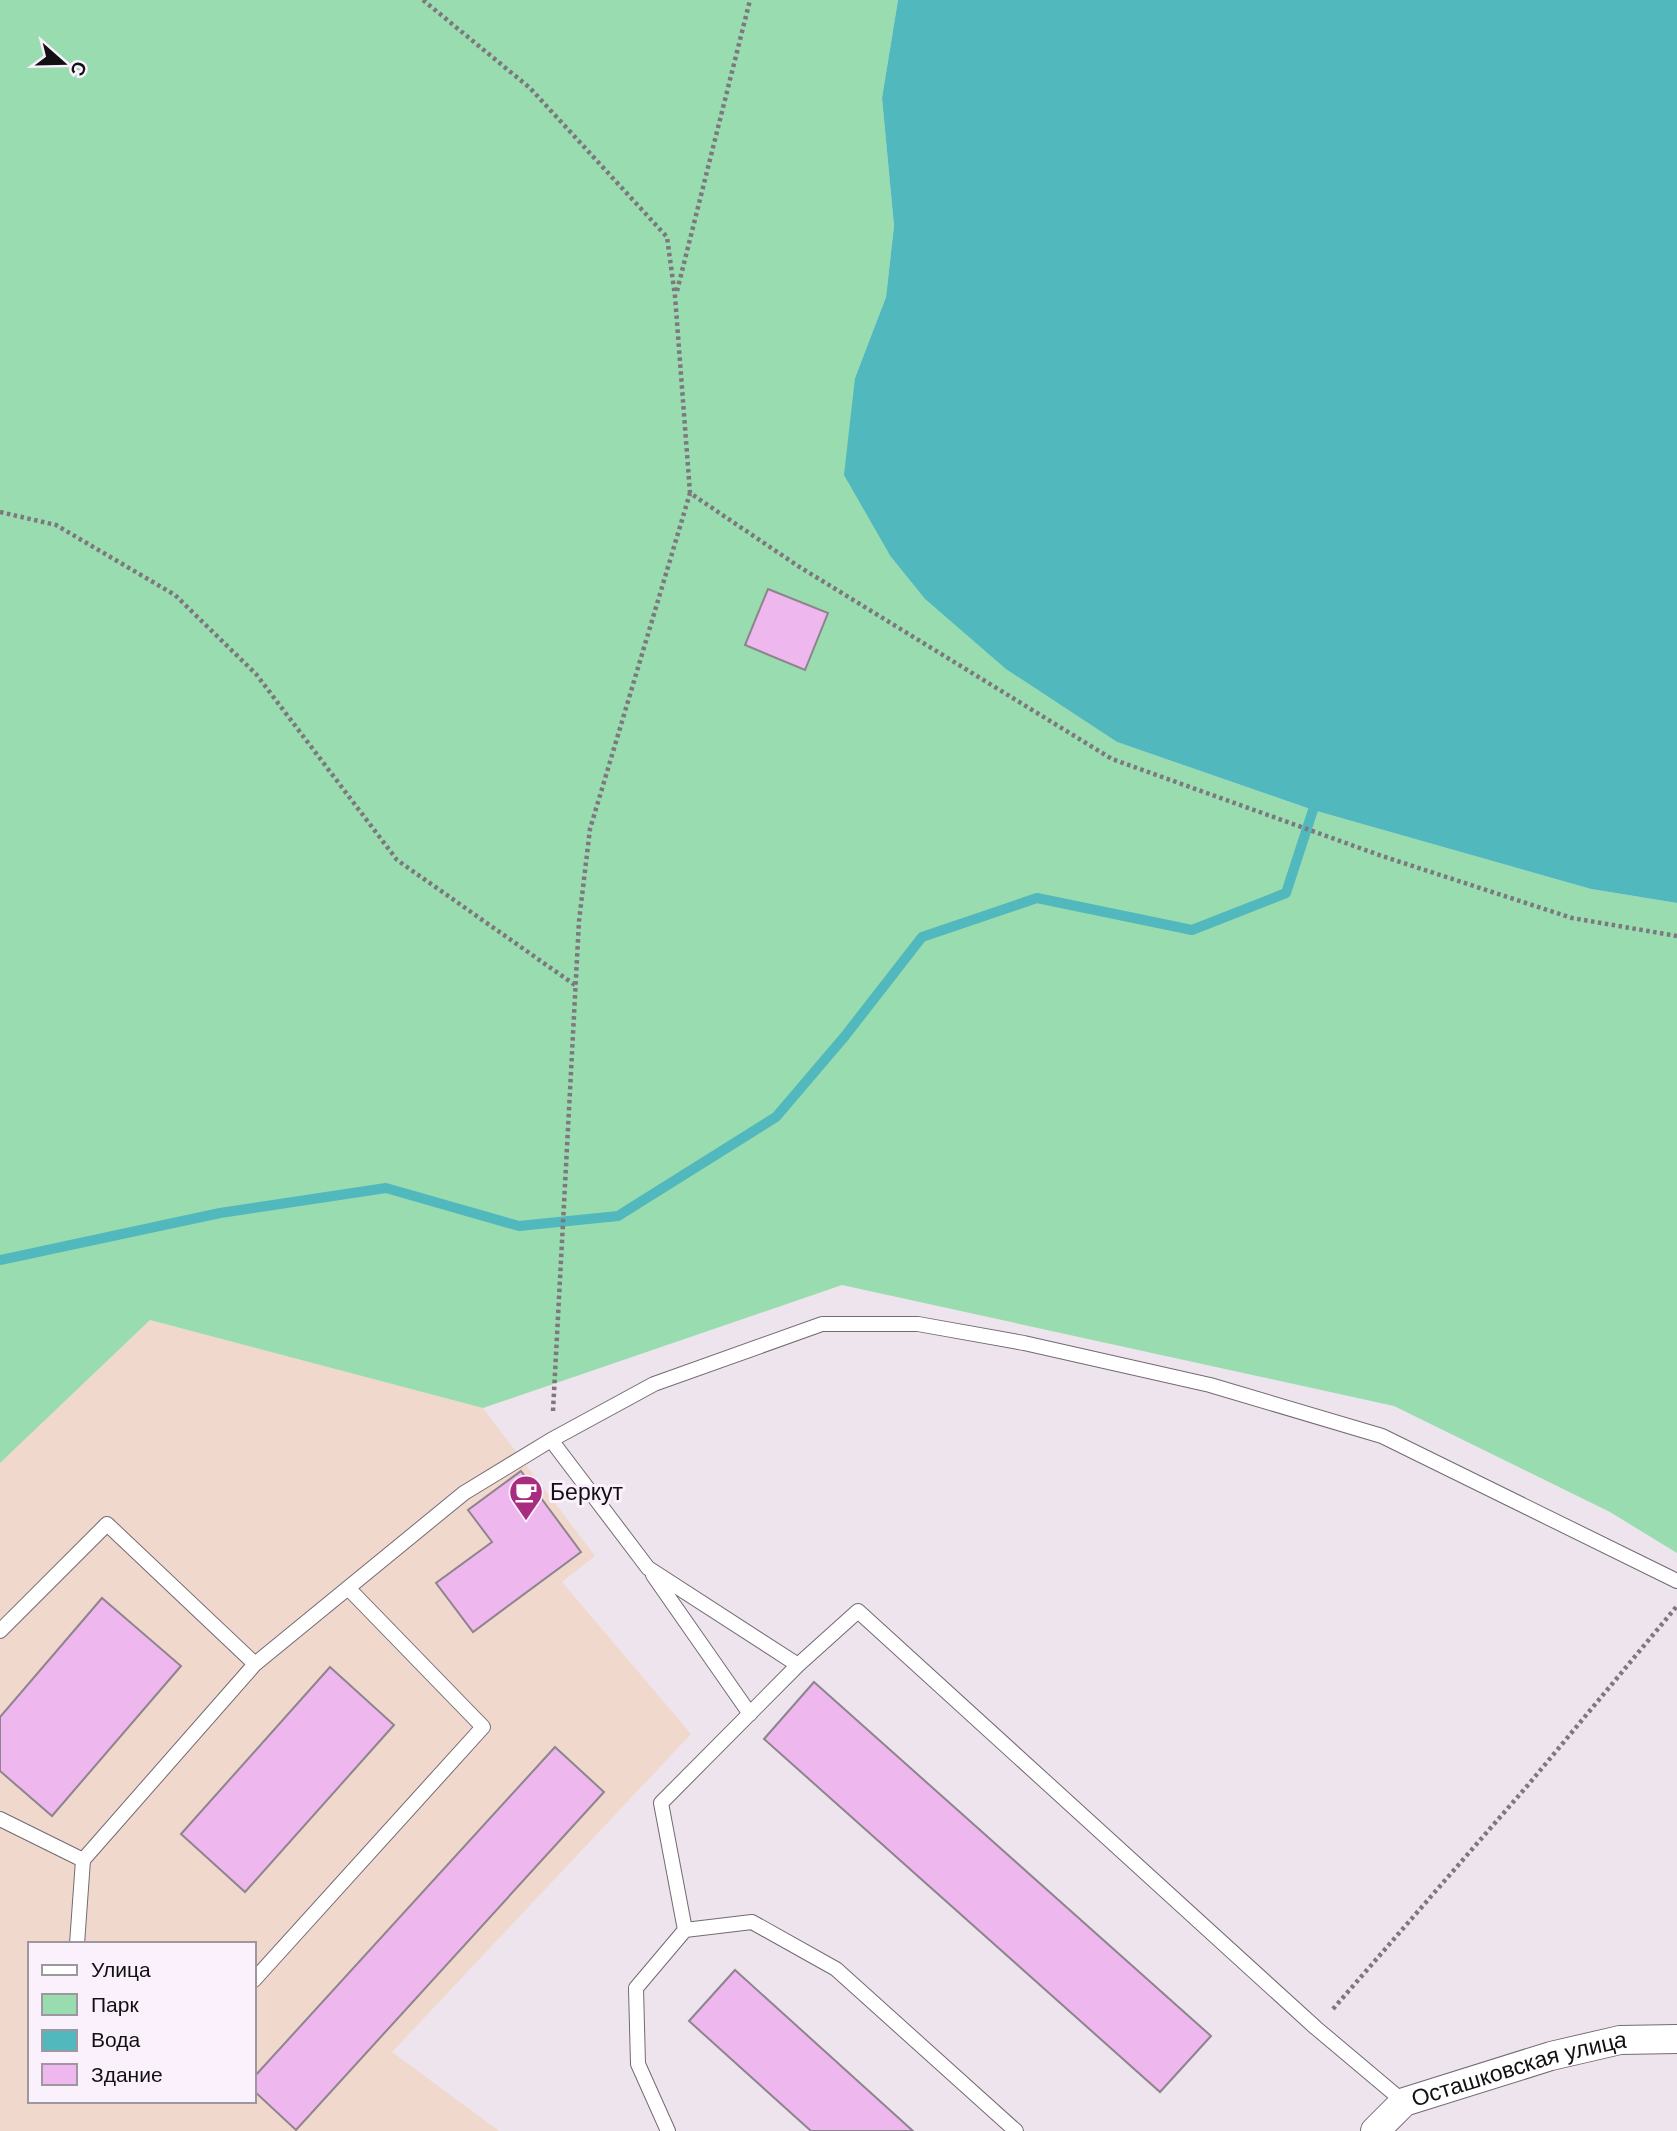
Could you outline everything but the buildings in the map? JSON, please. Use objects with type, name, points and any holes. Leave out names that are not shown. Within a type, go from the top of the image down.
[{"type":"street","name":"Осташковская улица","points":[[1375,2131],[1404,2102],[1620,2040],[1677,2039]]},
{"type":"lane","points":[[77,1942],[83,1860],[255,1664],[464,1493],[551,1440],[654,1384],[822,1324],[918,1324],[1024,1343],[1210,1385],[1382,1436],[1677,1581]]},
{"type":"lane","points":[[551,1440],[648,1568],[750,1714]]},
{"type":"lane","points":[[0,1631],[107,1524],[255,1664]]},
{"type":"lane","points":[[648,1568],[798,1665]]},
{"type":"lane","points":[[256,1978],[483,1727],[348,1588]]},
{"type":"lane","points":[[685,1930],[660,1804],[798,1665],[859,1611],[1316,2028],[1404,2102]]},
{"type":"lane","points":[[0,1819],[83,1860]]},
{"type":"lane","points":[[668,2131],[638,2064],[636,1988],[685,1930],[752,1922],[836,1969],[1016,2131]]},
{"type":"path","points":[[423,0],[530,88],[667,237],[675,296],[690,493],[590,828],[579,920],[551,1440]]},
{"type":"path","points":[[675,296],[750,0]]},
{"type":"path","points":[[690,493],[798,566],[1112,759],[1382,856],[1572,918],[1677,936]]},
{"type":"path","points":[[0,512],[56,525],[175,595],[256,674],[397,860],[576,985]]},
{"type":"path","points":[[1316,2028],[1528,1785],[1677,1605]]},
{"type":"shaded area","points":[[150,1320],[483,1408],[595,1556],[562,1582],[691,1734],[392,2052],[499,2131],[0,2131],[0,1463]]},
{"type":"green space","points":[[0,0],[898,0],[882,98],[894,226],[886,297],[855,378],[891,557],[925,599],[1007,669],[1117,742],[1313,810],[1591,889],[1677,903],[1677,1553],[1610,1512],[1394,1406],[842,1285],[483,1408],[150,1320],[0,1463]]},
{"type":"water","points":[[898,0],[1677,0],[1677,903],[1591,889],[1313,810],[1117,742],[1006,669],[925,599],[891,557],[844,475],[855,378],[886,297],[894,226],[882,98]]},
{"type":"waterway","points":[[0,1260],[220,1213],[386,1188],[519,1226],[618,1216],[776,1117],[845,1036],[922,937],[1037,898],[1192,930],[1286,893],[1313,810]]},
{"type":"place","name":"Беркут","points":[[526,1522]]}]
